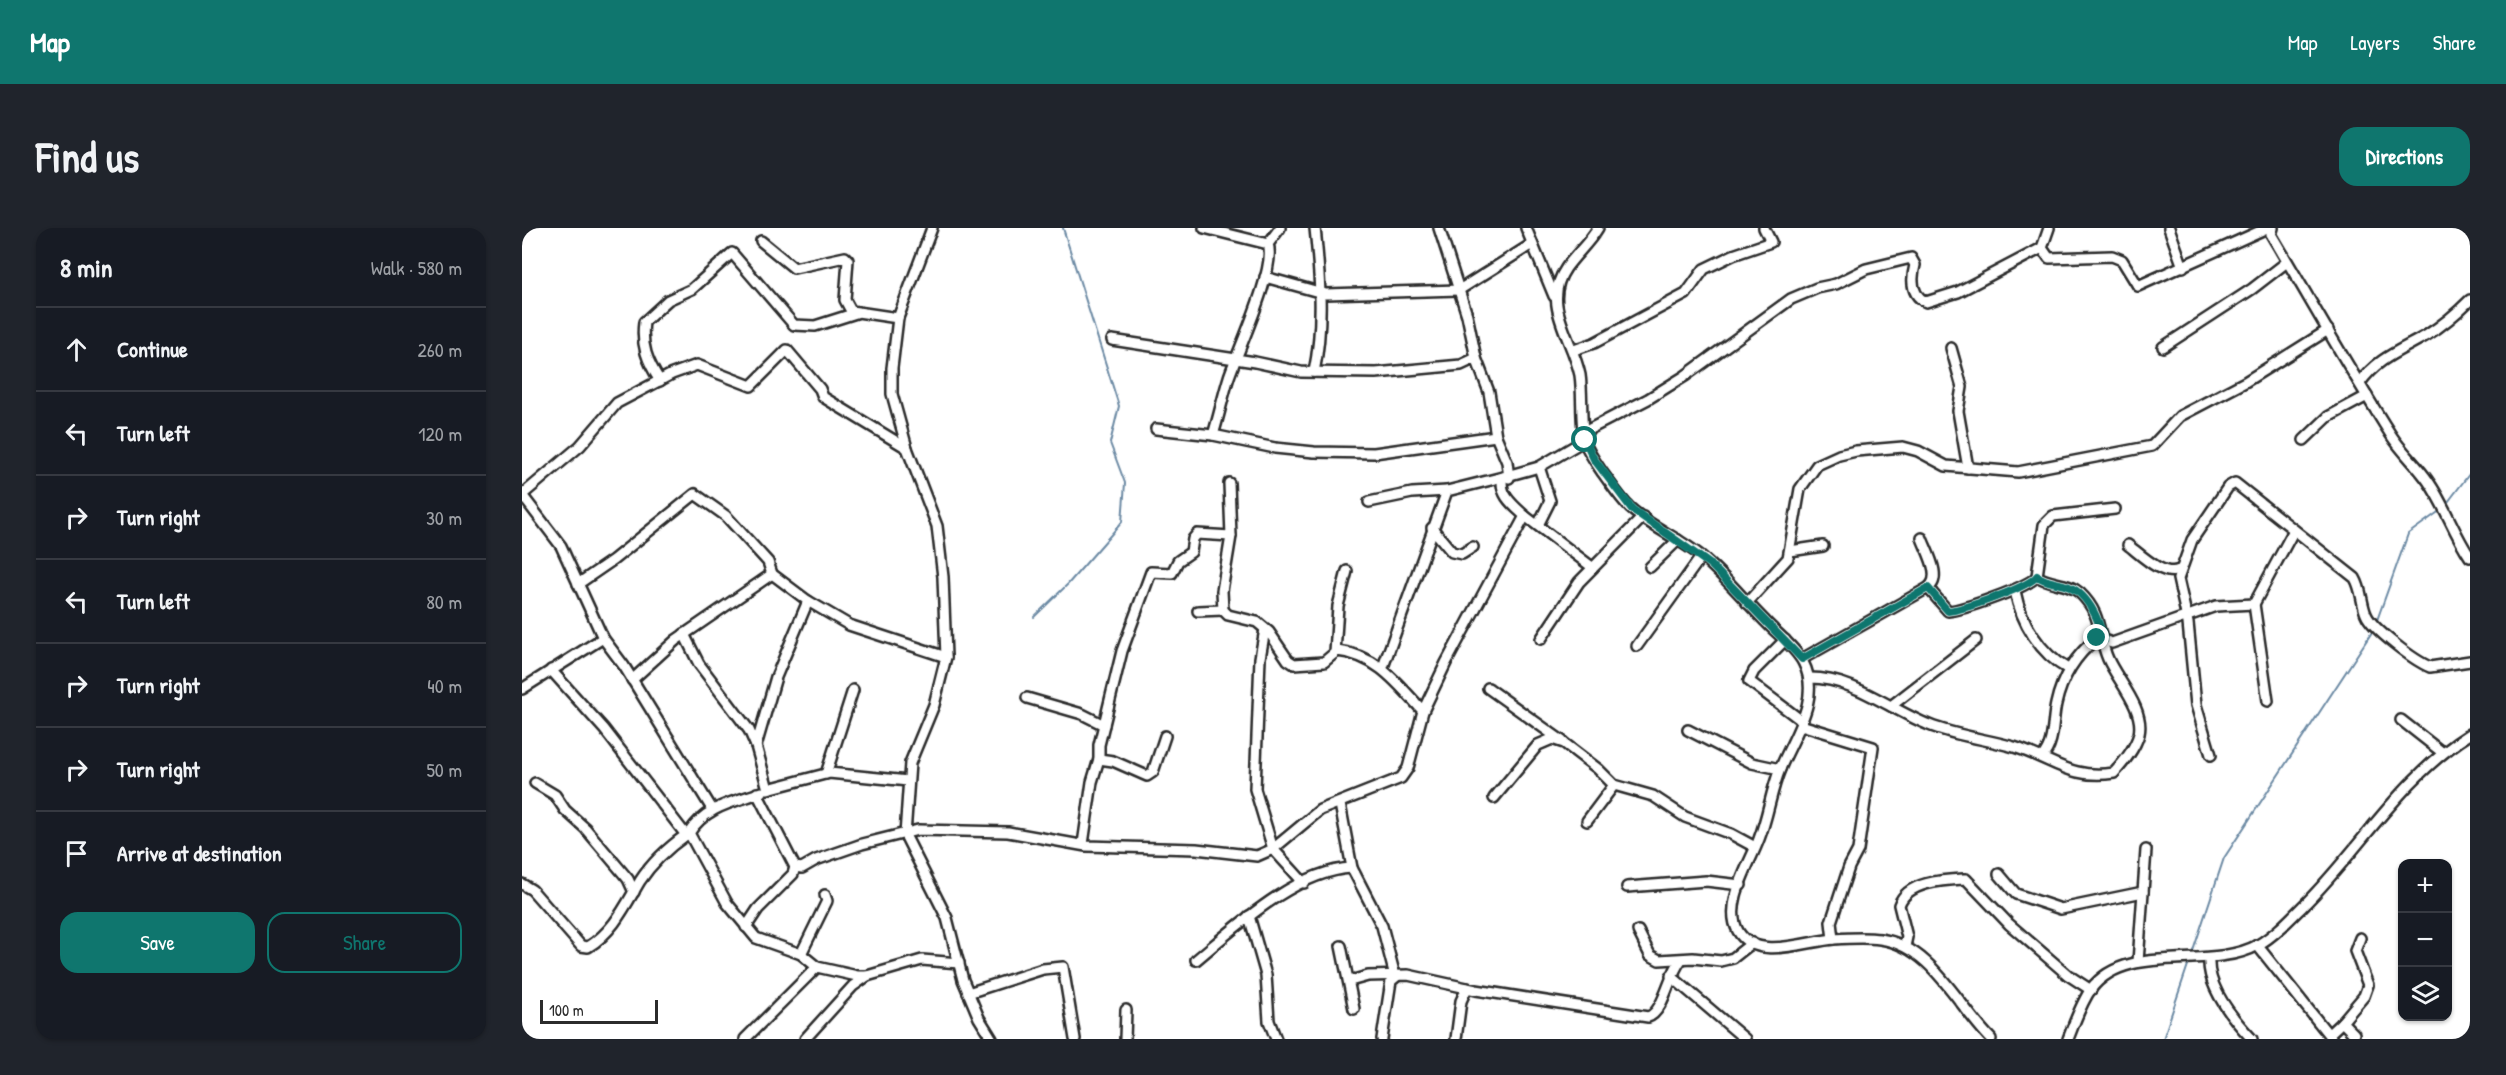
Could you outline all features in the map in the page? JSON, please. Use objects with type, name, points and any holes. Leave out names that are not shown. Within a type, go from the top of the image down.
[{"type":"street","points":[[932,228],[898,318],[892,368],[892,394],[907,448],[937,526],[944,577],[946,657],[934,705],[913,753],[908,781],[905,835],[947,918],[968,993],[979,1018],[992,1039]]},
{"type":"street","points":[[1204,228],[1268,244]]},
{"type":"street","points":[[1214,435],[1236,360],[1269,267],[1268,244],[1280,228]]},
{"type":"street","points":[[1314,372],[1319,350],[1322,293],[1315,228]]},
{"type":"street","points":[[1439,228],[1459,290],[1476,358],[1489,392],[1496,436],[1507,462],[1506,478],[1501,484],[1506,497],[1525,516],[1592,567]]},
{"type":"street","points":[[1526,228],[1554,297],[1561,322],[1574,350],[1584,405],[1584,436],[1594,459],[1632,509],[1701,556],[1785,640],[1802,659],[1810,678],[1811,686],[1802,723],[1780,769],[1736,898],[1734,919],[1741,935],[1752,943],[1768,947],[1784,947],[1833,939],[1880,939],[1905,946],[1936,972],[1985,1037]]},
{"type":"street","points":[[1554,297],[1558,282],[1567,266],[1588,244],[1598,228]]},
{"type":"street","points":[[1574,350],[1594,343],[1686,294],[1704,269],[1733,255],[1771,242],[1764,228]]},
{"type":"street","points":[[1369,502],[1412,493],[1447,491],[1506,478],[1539,467],[1584,436],[1685,376],[1791,299],[1836,284],[1866,269],[1911,258],[1915,266],[1912,276],[1914,291],[1919,299],[1926,303],[1958,292],[2042,248],[2049,228]]},
{"type":"street","points":[[2169,228],[2183,267]]},
{"type":"street","points":[[2042,248],[2049,258],[2112,256],[2121,260],[2138,285],[2267,228]]},
{"type":"street","points":[[2273,228],[2271,234],[2367,396],[2406,458],[2428,480],[2444,509],[2453,532],[2470,557]]},
{"type":"street","points":[[761,241],[794,268],[845,257],[848,260],[845,300],[856,314]]},
{"type":"street","points":[[1265,278],[1322,293],[1459,290],[1532,244]]},
{"type":"street","points":[[660,381],[647,361],[642,340],[644,322],[668,300],[692,289],[732,253],[794,325],[814,326],[856,314],[898,318]]},
{"type":"street","points":[[2163,347],[2252,289],[2288,261]]},
{"type":"street","points":[[2360,383],[2367,373],[2388,355],[2441,326],[2470,300]]},
{"type":"street","points":[[1747,603],[1784,566],[1790,551],[1791,528],[1800,489],[1817,465],[1839,455],[1856,451],[1903,447],[1918,451],[1946,466],[2018,472],[2152,446],[2180,416],[2245,382],[2328,330]]},
{"type":"street","points":[[1113,340],[1301,372],[1376,373],[1461,365],[1476,358]]},
{"type":"street","points":[[1951,348],[1962,387],[1959,411],[1968,468]]},
{"type":"street","points":[[712,809],[632,680],[603,638],[561,546],[522,495],[580,446],[617,403],[697,365],[751,386],[787,350],[820,389],[823,398],[907,448]]},
{"type":"street","points":[[2304,440],[2328,417],[2367,396]]},
{"type":"street","points":[[1156,429],[1214,435],[1275,448],[1314,452],[1374,453],[1496,436]]},
{"type":"street","points":[[1538,525],[1550,501],[1539,467]]},
{"type":"street","points":[[1229,483],[1231,536],[1222,591],[1223,610],[1228,615],[1257,622],[1265,629],[1287,660],[1294,664],[1324,662],[1341,651],[1383,667],[1423,711]]},
{"type":"street","points":[[2211,755],[2196,705],[2187,617],[2180,594],[2180,570],[2193,540],[2228,487],[2235,483],[2355,578],[2362,591],[2364,611],[2371,625],[2379,633],[2430,667],[2470,661]]},
{"type":"street","points":[[1383,667],[1447,491]]},
{"type":"street","points":[[578,584],[614,560],[695,494],[726,516],[768,562],[772,574],[808,601],[849,625],[946,657]]},
{"type":"street","points":[[1928,588],[1948,611],[2015,591],[2033,582],[2037,576],[2042,534],[2046,521],[2053,516],[2115,509]]},
{"type":"street","points":[[795,867],[802,868],[816,860],[862,844],[918,830],[1008,832],[1083,844],[1196,849],[1243,856],[1257,856],[1274,849],[1304,820],[1320,810],[1401,778],[1408,768],[1423,711],[1459,637],[1525,516]]},
{"type":"street","points":[[1541,639],[1592,567],[1643,517]]},
{"type":"street","points":[[1432,528],[1452,552],[1462,554],[1473,547]]},
{"type":"street","points":[[2268,701],[2254,604],[2294,530]]},
{"type":"street","points":[[1083,844],[1092,782],[1099,759],[1099,745],[1122,651],[1151,572],[1172,573],[1178,561],[1191,552],[1192,539],[1197,534],[1231,536]]},
{"type":"street","points":[[1802,659],[1933,585],[1935,577],[1922,538]]},
{"type":"street","points":[[1650,567],[1678,540]]},
{"type":"street","points":[[2128,545],[2167,571],[2175,573],[2180,570]]},
{"type":"street","points":[[1790,551],[1823,546]]},
{"type":"street","points":[[1637,646],[1701,556]]},
{"type":"street","points":[[1335,653],[1338,606],[1347,571]]},
{"type":"street","points":[[632,680],[684,634],[772,574]]},
{"type":"street","points":[[1810,678],[1845,683],[1946,731],[2015,747],[2093,776],[2114,773],[2129,755],[2140,733],[2137,714],[2105,651],[2098,619],[2081,594],[2075,589],[2037,576]]},
{"type":"street","points":[[2015,591],[2022,618],[2035,639],[2056,663],[2068,669]]},
{"type":"street","points":[[756,746],[777,677],[808,601]]},
{"type":"street","points":[[2042,757],[2047,752],[2054,724],[2056,703],[2068,669],[2076,656],[2097,638],[2112,643],[2216,606],[2254,604]]},
{"type":"street","points":[[1198,611],[1223,610]]},
{"type":"street","points":[[1265,629],[1260,658],[1255,789],[1274,849],[1304,883]]},
{"type":"street","points":[[684,634],[699,664],[749,730],[768,789]]},
{"type":"street","points":[[522,689],[603,638]]},
{"type":"street","points":[[1785,640],[1754,671],[1749,681],[1802,723],[1873,747],[1858,850],[1849,867],[1831,922],[1833,939]]},
{"type":"street","points":[[1891,706],[1976,640]]},
{"type":"street","points":[[551,670],[604,729],[688,834],[727,903],[756,938],[801,954],[818,967],[867,976]]},
{"type":"street","points":[[1488,688],[1564,742],[1614,785],[1653,796],[1685,817],[1731,834],[1755,847]]},
{"type":"street","points":[[826,774],[853,690]]},
{"type":"street","points":[[1028,698],[1082,714],[1104,725]]},
{"type":"street","points":[[2401,720],[2444,753]]},
{"type":"street","points":[[1688,730],[1752,763],[1780,769]]},
{"type":"street","points":[[2068,1039],[2091,990],[2118,969],[2138,962],[2184,958],[2209,959],[2257,945],[2275,933],[2325,885],[2396,796],[2444,753],[2470,734]]},
{"type":"street","points":[[1099,759],[1113,761],[1147,776],[1153,772],[1164,736]]},
{"type":"street","points":[[1494,798],[1538,745],[1552,739],[1564,742]]},
{"type":"street","points":[[522,884],[538,897],[581,946],[588,947],[606,933],[626,909],[634,892],[653,865],[712,809],[768,789],[840,772],[888,781],[908,781]]},
{"type":"street","points":[[535,783],[555,795],[565,810],[585,828],[628,879],[634,892]]},
{"type":"street","points":[[1587,821],[1614,785]]},
{"type":"street","points":[[746,927],[758,909],[793,874],[795,867],[757,794]]},
{"type":"street","points":[[1340,804],[1352,868],[1382,926],[1396,976],[1382,1039]]},
{"type":"street","points":[[2138,962],[2146,850]]},
{"type":"street","points":[[1196,960],[1270,899],[1333,869],[1352,868]]},
{"type":"street","points":[[1999,874],[2016,894],[2061,909],[2143,892]]},
{"type":"street","points":[[1905,946],[1907,937],[1899,905],[1905,895],[1925,885],[1966,879],[2009,924],[2068,975],[2091,990]]},
{"type":"street","points":[[1627,887],[1706,881],[1741,885]]},
{"type":"street","points":[[801,954],[822,914],[827,901],[825,895]]},
{"type":"street","points":[[1249,916],[1266,975],[1269,1021],[1276,1039]]},
{"type":"street","points":[[1638,931],[1650,955],[1659,960],[1693,958],[1721,962],[1733,958],[1752,943]]},
{"type":"street","points":[[2257,945],[2330,1037],[2364,996],[2368,985],[2355,951],[2360,938]]},
{"type":"street","points":[[1341,946],[1354,1009]]},
{"type":"street","points":[[2209,959],[2208,971],[2212,984],[2249,1038]]},
{"type":"street","points":[[805,1039],[853,986],[867,976],[922,960],[959,963]]},
{"type":"street","points":[[1350,981],[1368,976],[1408,975],[1467,988],[1626,1016],[1648,1017],[1657,1011],[1671,976],[1682,960]]},
{"type":"street","points":[[745,1039],[818,967]]},
{"type":"street","points":[[968,993],[1043,969],[1063,967],[1075,1039]]},
{"type":"street","points":[[1671,976],[1745,1039]]},
{"type":"street","points":[[1456,1039],[1461,1001],[1467,988]]},
{"type":"street","points":[[1125,1039],[1126,1010]]},
{"type":"street","points":[[2342,1022],[2354,1034],[2352,1039]]},
{"type":"waterway","points":[[1034,617],[1068,584],[1122,522],[1125,483],[1110,443],[1119,406],[1063,228]]},
{"type":"waterway","points":[[2445,506],[2470,473]]},
{"type":"waterway","points":[[2376,623],[2408,534],[2441,510]]},
{"type":"waterway","points":[[2192,954],[2224,858],[2374,629]]},
{"type":"waterway","points":[[2163,1039],[2189,962]]},
{"type":"route","points":[[1585,440],[1594,459],[1632,509],[1711,565],[1802,659],[1928,588],[1942,607],[1948,611],[1956,611],[1984,599],[2015,591],[2033,582],[2037,576],[2075,589],[2081,594],[2098,619],[2104,640],[2097,638]]}]
